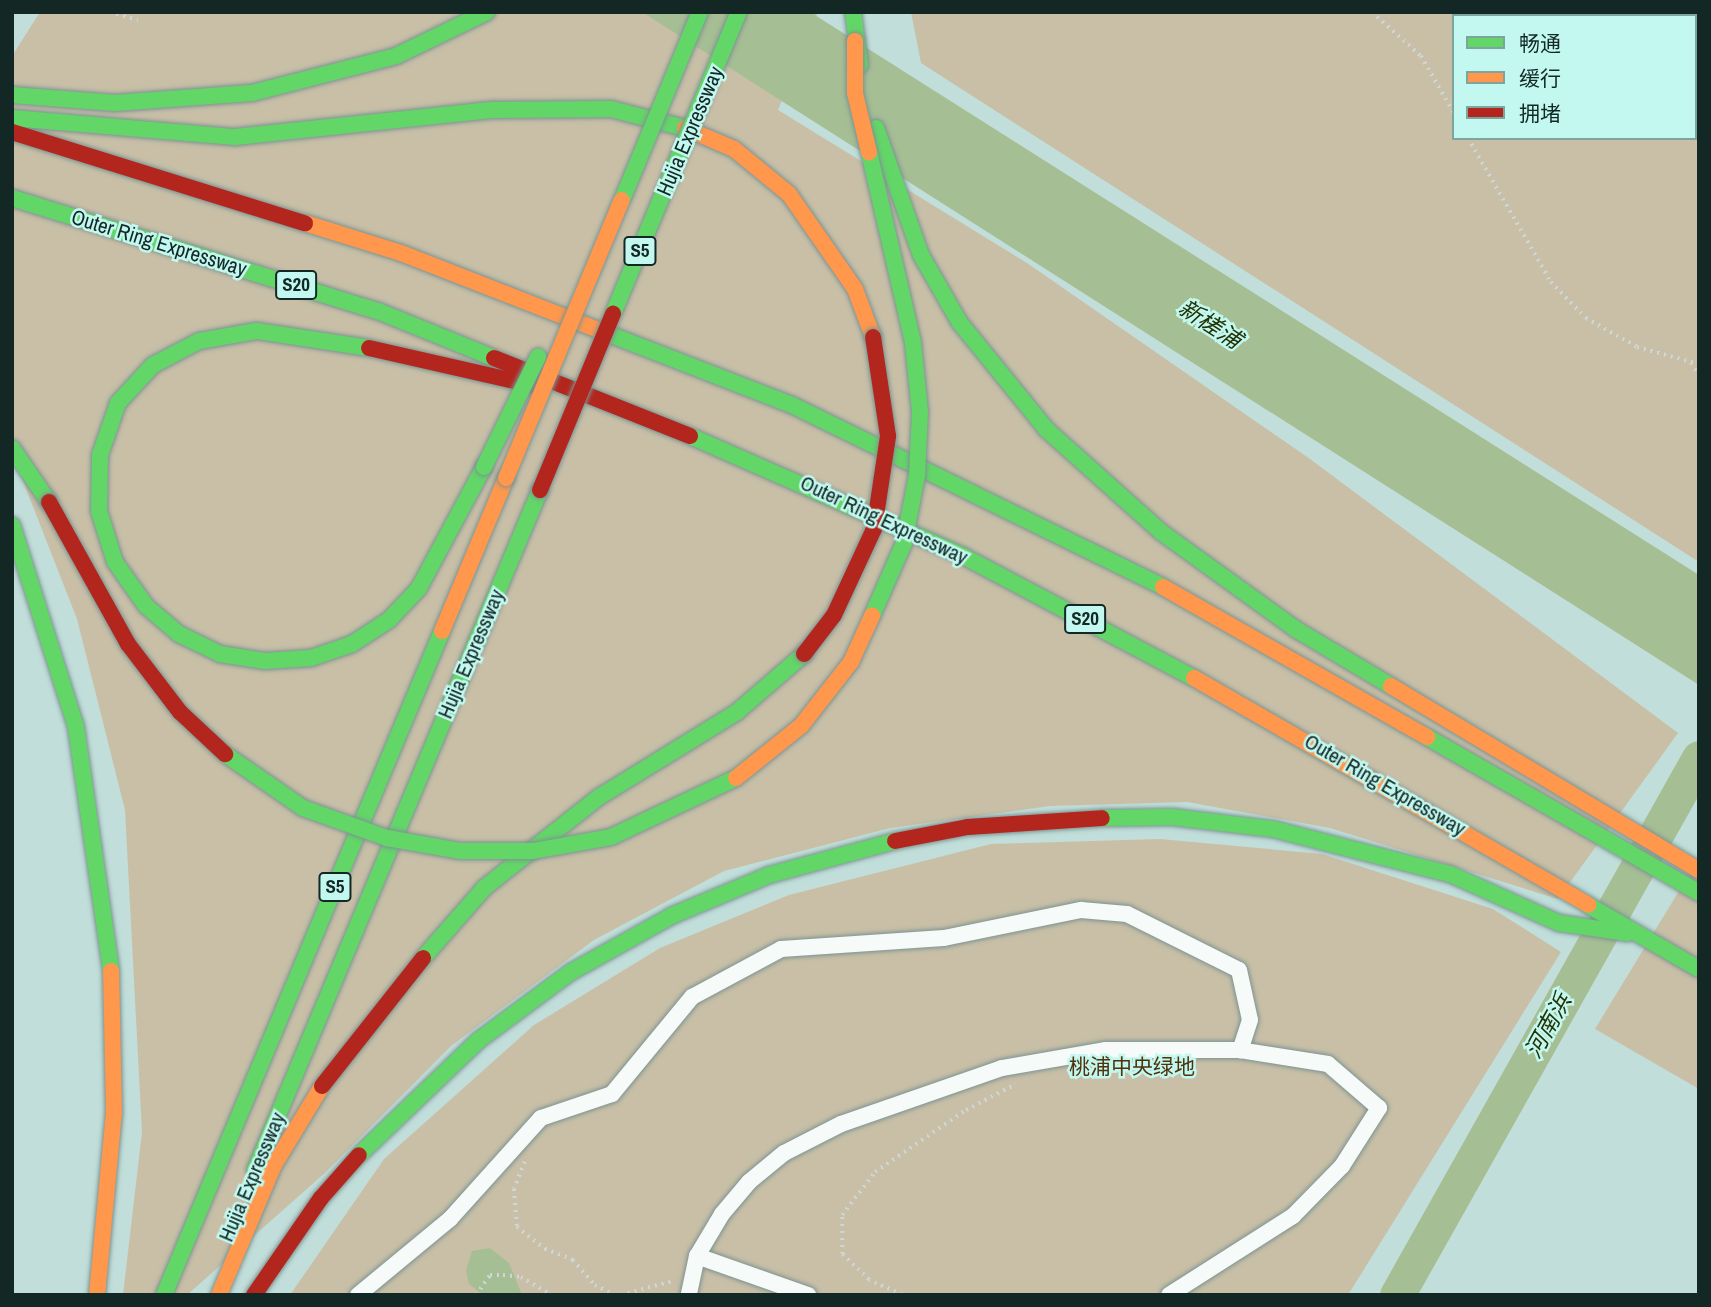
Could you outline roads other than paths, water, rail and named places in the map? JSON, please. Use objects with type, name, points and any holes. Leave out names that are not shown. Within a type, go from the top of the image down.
[{"type":"highway","points":[[12,95],[185,101],[318,80],[396,56],[487,12]]},
{"type":"highway","name":"Hujia Expressway","points":[[164,1295],[700,12]]},
{"type":"highway","name":"Hujia Expressway","points":[[202,1295],[739,12]]},
{"type":"highway","points":[[12,448],[49,502],[128,644],[180,712],[240,769],[303,808],[387,838],[461,851],[533,851],[611,837],[678,810],[746,773],[801,726],[850,662],[904,543],[917,475],[920,412],[913,343],[855,93],[853,12]]},
{"type":"highway","points":[[855,41],[889,175],[921,255],[960,323],[1046,429],[1161,532],[1297,630],[1699,870]]},
{"type":"highway","points":[[12,118],[235,137],[494,110],[611,109],[674,123],[734,149],[789,194],[855,289],[873,337],[888,436],[874,529],[834,615],[804,654],[737,712],[599,796],[484,888],[394,992],[315,1096],[274,1165],[219,1295]]},
{"type":"highway","points":[[574,386],[529,385],[320,337],[256,331],[199,341],[153,365],[118,403],[100,454],[99,511],[115,562],[146,606],[179,634],[220,654],[265,661],[311,658],[352,644],[389,620],[419,589],[484,467],[660,109]]},
{"type":"highway","points":[[12,132],[401,253],[792,405],[1172,591],[1699,893]]},
{"type":"highway","name":"Outer Ring Expressway","points":[[12,198],[378,311],[574,386],[965,557],[1310,741],[1699,969]]},
{"type":"highway","points":[[12,524],[76,727],[110,949],[114,1113],[97,1295]]},
{"type":"highway","points":[[254,1295],[321,1198],[393,1117],[479,1040],[571,972],[683,911],[769,875],[867,846],[968,827],[1172,817],[1273,829],[1371,849],[1450,874],[1559,923],[1641,935]]},
{"type":"street","points":[[358,1295],[450,1219],[541,1118],[612,1094],[692,997],[781,949],[944,938],[1081,911],[1127,914],[1239,970],[1250,1020],[1240,1050]]},
{"type":"street","points":[[689,1295],[697,1256],[749,1182],[784,1153],[841,1124],[1002,1068],[1106,1050],[1240,1050],[1328,1064],[1378,1108],[1342,1166],[1293,1216],[1188,1289],[1169,1295]]},
{"type":"street","points":[[697,1256],[808,1295]]},
{"type":"water","name":"新槎浦","points":[[642,12],[810,12],[1699,575],[1699,685]]},
{"type":"water","points":[[490,1248],[509,1263],[522,1295],[483,1295],[469,1284],[466,1270],[472,1251]]},
{"type":"waterway","name":"河南浜","points":[[1397,1295],[1699,758]]},
{"type":"park label","name":"桃浦中央绿地","points":[[1132,1067]]}]
